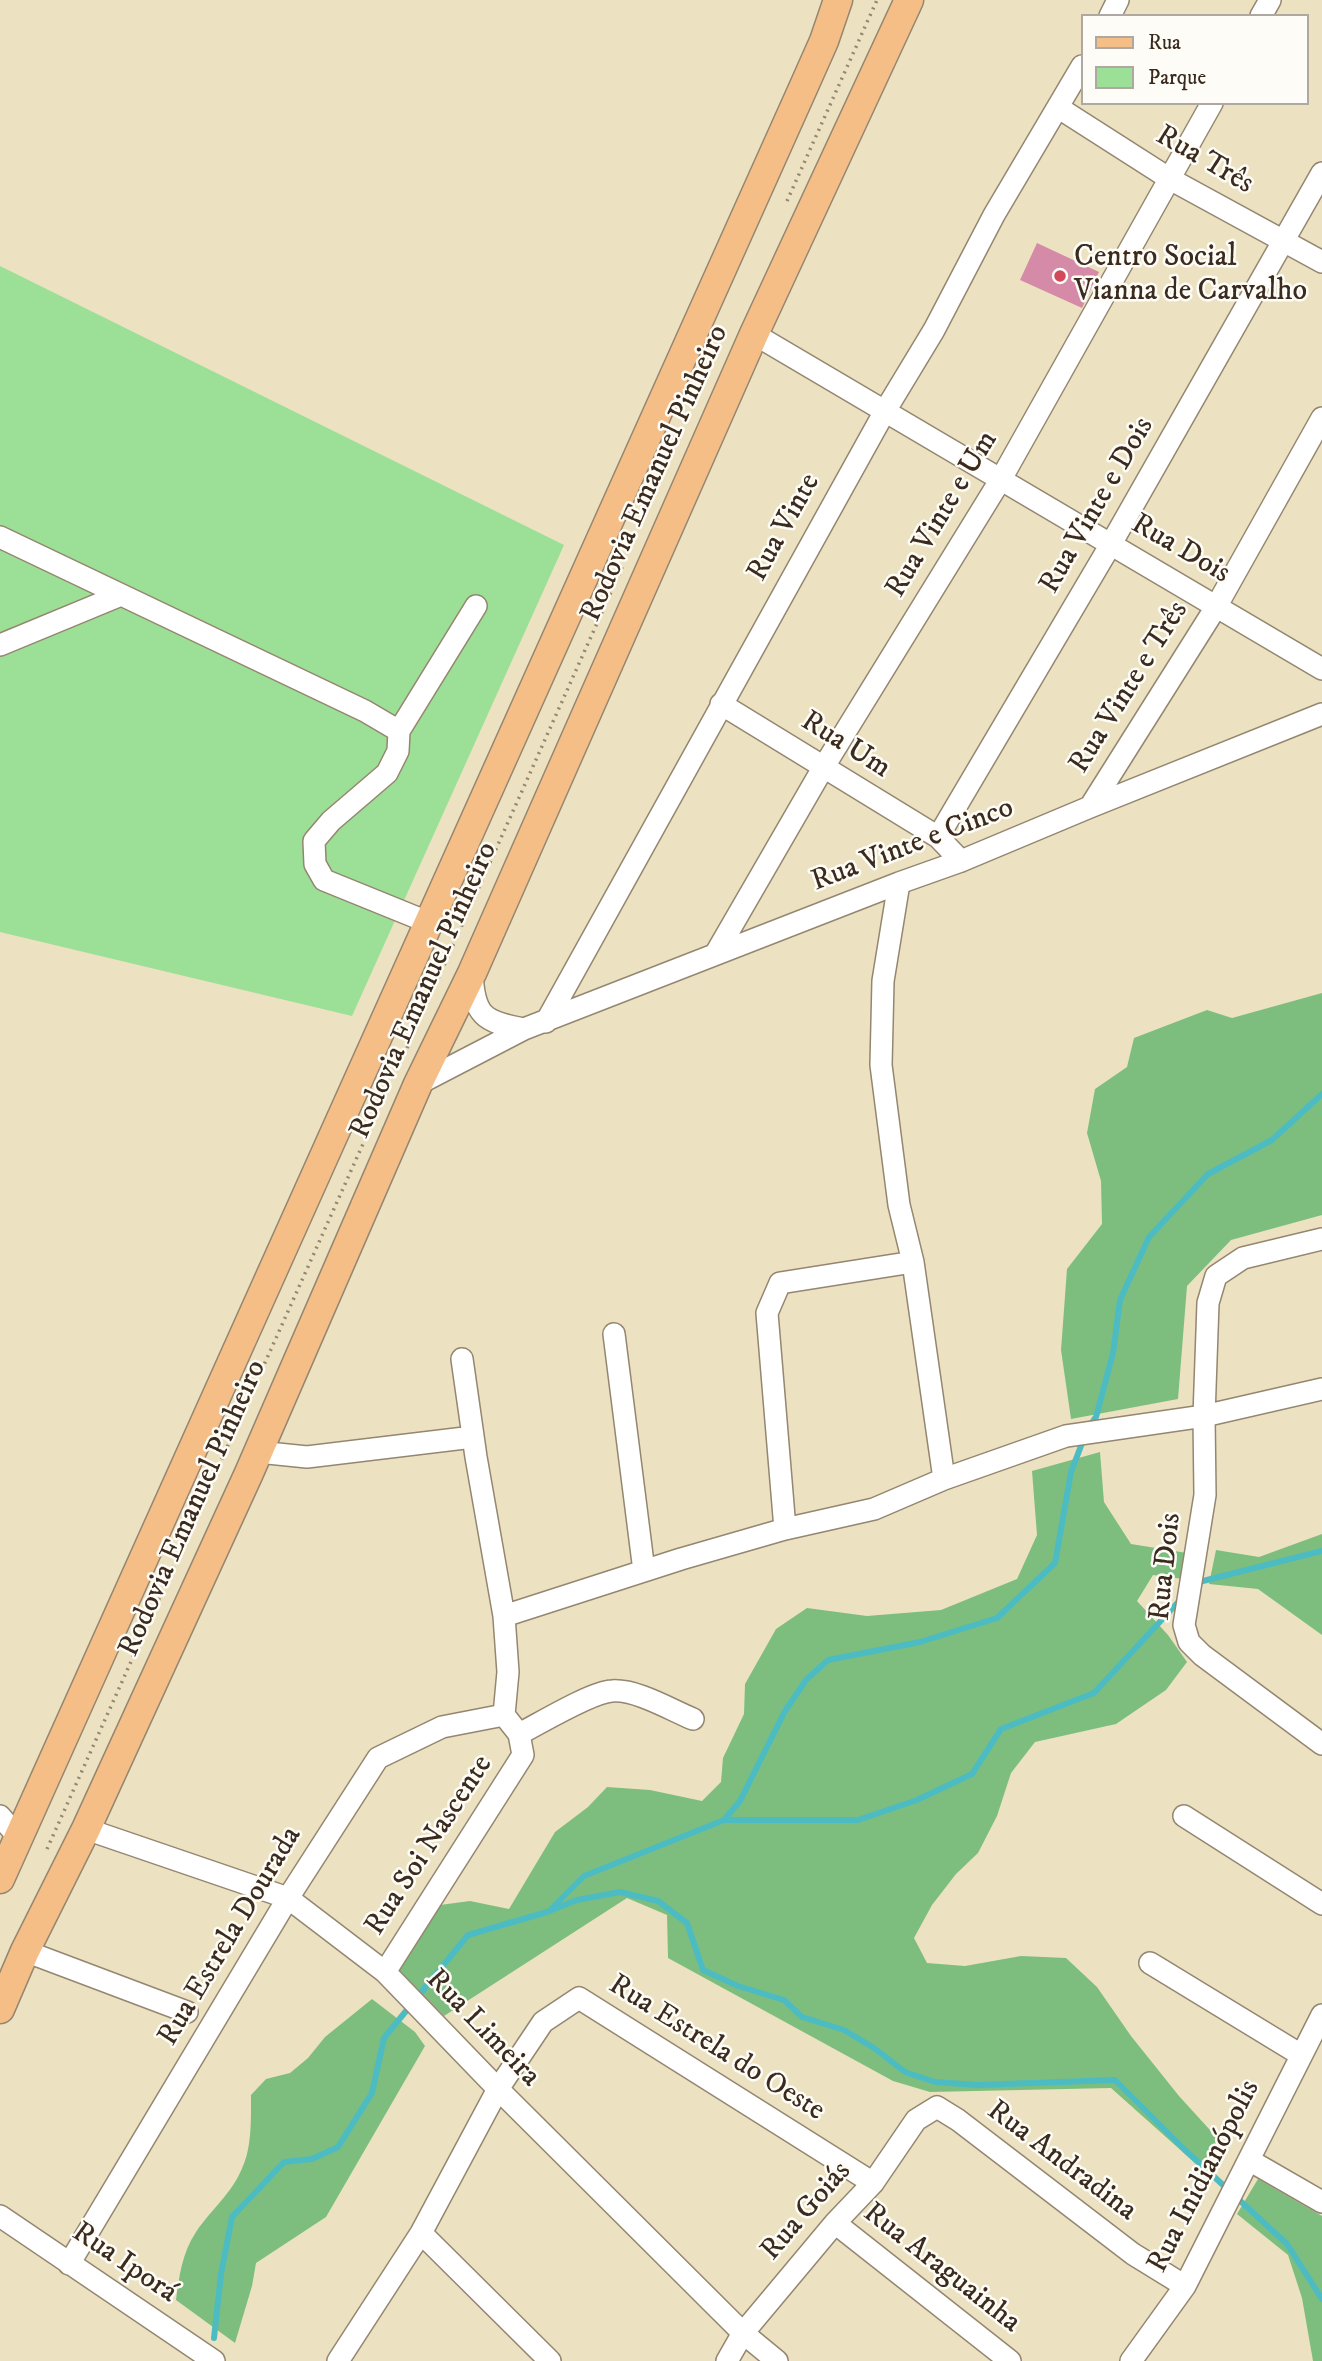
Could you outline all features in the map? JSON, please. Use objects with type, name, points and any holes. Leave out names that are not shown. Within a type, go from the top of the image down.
[{"type":"main road","name":"Rodovia Emanuel Pinheiro","points":[[0,1879],[824,41],[838,0]]},
{"type":"main road","name":"Rodovia Emanuel Pinheiro","points":[[0,2009],[25,1951],[86,1829],[258,1452],[418,1084],[471,974],[754,334],[909,0]]},
{"type":"street","name":"Rua Vinte","points":[[546,1022],[884,411],[934,330],[994,215],[1080,70]]},
{"type":"street","name":"Rua Vinte e Um","points":[[716,953],[823,768],[1000,480],[1211,105]]},
{"type":"street","name":"Rua Três","points":[[1059,108],[1170,178],[1322,262]]},
{"type":"street","name":"Rua Vinte e Dois","points":[[938,838],[1111,544],[1322,173]]},
{"type":"street","name":"Rua Dois","points":[[754,334],[1322,669]]},
{"type":"street","name":"Rua Vinte e Três","points":[[1090,807],[1216,607],[1322,418]]},
{"type":"street","points":[[3,543],[121,595],[365,711],[399,731]]},
{"type":"street","points":[[0,643],[121,595]]},
{"type":"street","points":[[430,923],[324,880],[315,864],[314,841],[331,821],[387,773],[398,751],[399,731],[476,606]]},
{"type":"street","points":[[1316,717],[1322,699]]},
{"type":"street","name":"Rua Um","points":[[721,704],[938,838]]},
{"type":"street","name":"Rua Vinte e Cinco","points":[[418,1084],[524,1029],[961,861],[1316,717]]},
{"type":"street","points":[[938,838],[961,861]]},
{"type":"street","points":[[899,883],[883,981],[881,1065],[899,1205],[913,1262],[944,1479]]},
{"type":"street","points":[[471,974],[473,1000],[484,1016],[502,1025],[524,1029]]},
{"type":"street","name":"Rua Dois","points":[[1322,1239],[1243,1258],[1216,1276],[1208,1303],[1204,1416],[1205,1495],[1184,1625],[1189,1642],[1202,1655],[1322,1744]]},
{"type":"street","points":[[785,1530],[767,1312],[780,1283],[913,1262]]},
{"type":"street","points":[[614,1334],[644,1571]]},
{"type":"street","points":[[462,1359],[505,1616],[508,1672],[504,1716]]},
{"type":"street","points":[[505,1616],[644,1571],[785,1530],[874,1509],[944,1479],[1066,1436],[1204,1416],[1322,1389]]},
{"type":"street","points":[[258,1452],[307,1457],[473,1437]]},
{"type":"street","points":[[519,1734],[591,1698],[612,1691],[637,1695],[693,1719]]},
{"type":"street","name":"Rua Soi Nascente","points":[[385,1972],[523,1755],[519,1734],[504,1716]]},
{"type":"street","name":"Rua Estrela Dourada","points":[[69,2264],[288,1898],[378,1758],[442,1727],[504,1716]]},
{"type":"street","points":[[0,1816],[19,1838]]},
{"type":"street","points":[[1185,1816],[1322,1904]]},
{"type":"street","name":"Rua Limeira","points":[[86,1829],[288,1898],[385,1972],[498,2089],[743,2333],[777,2361]]},
{"type":"street","points":[[25,1951],[187,2012]]},
{"type":"street","points":[[1150,1963],[1301,2056]]},
{"type":"street","name":"Rua Estrela do Oeste","points":[[338,2361],[421,2233],[498,2089],[543,2022],[579,1998],[873,2183]]},
{"type":"street","name":"Rua Inidianópolis","points":[[1131,2361],[1185,2286],[1322,2015]]},
{"type":"street","name":"Rua Goiás","points":[[727,2361],[743,2333],[835,2223],[873,2183],[916,2120],[937,2107]]},
{"type":"street","name":"Rua Andradina","points":[[937,2107],[958,2120],[1133,2254],[1185,2286]]},
{"type":"street","points":[[1249,2160],[1322,2202]]},
{"type":"street","name":"Rua Iporá","points":[[0,2216],[214,2361]]},
{"type":"street","name":"Rua Araguainha","points":[[835,2223],[1010,2361]]},
{"type":"street","points":[[421,2233],[550,2361]]},
{"type":"path","points":[[785,204],[877,0]]},
{"type":"path","points":[[402,1058],[625,561]]},
{"type":"path","points":[[42,1859],[367,1135]]},
{"type":"green space","points":[[0,266],[564,545],[352,1016],[0,932]]},
{"type":"green space","points":[[1322,993],[1322,1215],[1231,1240],[1187,1286],[1178,1399],[1071,1419],[1061,1350],[1067,1269],[1102,1224],[1101,1181],[1087,1133],[1095,1089],[1127,1067],[1134,1038],[1207,1010],[1232,1018]]},
{"type":"green space","points":[[1100,1452],[1104,1502],[1131,1544],[1187,1553],[1183,1579],[1153,1575],[1137,1601],[1168,1635],[1187,1662],[1166,1690],[1116,1724],[1035,1742],[1011,1773],[997,1816],[978,1853],[956,1874],[932,1905],[914,1938],[927,1963],[965,1966],[1021,1956],[1066,1958],[1097,1987],[1131,2036],[1179,2096],[1220,2141],[1204,2171],[1111,2088],[930,2092],[893,2081],[668,1958],[667,1915],[627,1898],[444,2016],[399,1970],[440,1905],[470,1901],[509,1909],[555,1832],[588,1807],[607,1787],[650,1790],[702,1801],[721,1782],[723,1758],[744,1714],[745,1684],[776,1629],[807,1608],[867,1616],[941,1610],[1017,1579],[1037,1535],[1032,1471]]},
{"type":"green space","points":[[1322,1534],[1322,1635],[1258,1589],[1209,1584],[1216,1550],[1259,1557]]},
{"type":"green space","points":[[372,1999],[415,2032],[425,2046],[326,2217],[256,2263],[235,2343],[176,2300],[187,2248],[202,2223],[233,2185],[243,2166],[249,2141],[251,2095],[266,2079],[290,2073],[308,2058],[325,2037]]},
{"type":"green space","points":[[1258,2179],[1322,2216],[1322,2361],[1313,2361],[1302,2298],[1288,2255],[1237,2214]]},
{"type":"building","name":"Centro Social Vianna de Carvalho","points":[[1037,243],[1099,272],[1082,308],[1020,280]]},
{"type":"waterway","points":[[1088,1428],[1096,1417],[1113,1353],[1120,1300],[1149,1237],[1208,1174],[1272,1140],[1322,1094]]},
{"type":"waterway","points":[[724,1820],[740,1801],[785,1711],[806,1680],[828,1660],[920,1642],[997,1618],[1055,1563],[1071,1472],[1084,1438]]},
{"type":"waterway","points":[[1195,1583],[1322,1551]]},
{"type":"waterway","points":[[552,1908],[584,1876],[724,1820],[858,1820],[917,1800],[972,1774],[1001,1729],[1094,1693],[1181,1599]]},
{"type":"waterway","points":[[214,2338],[221,2274],[232,2217],[284,2162],[312,2159],[338,2147],[372,2093],[384,2038],[468,1935],[547,1912],[577,1900],[620,1892],[658,1901],[687,1923],[703,1970],[738,1986],[784,2000],[802,2017],[844,2030],[874,2048],[905,2072],[935,2082],[978,2085],[1115,2080],[1184,2149],[1287,2244],[1322,2299]]},
{"type":"place","name":"Centro Social Vianna de Carvalho","points":[[1060,276]]}]
